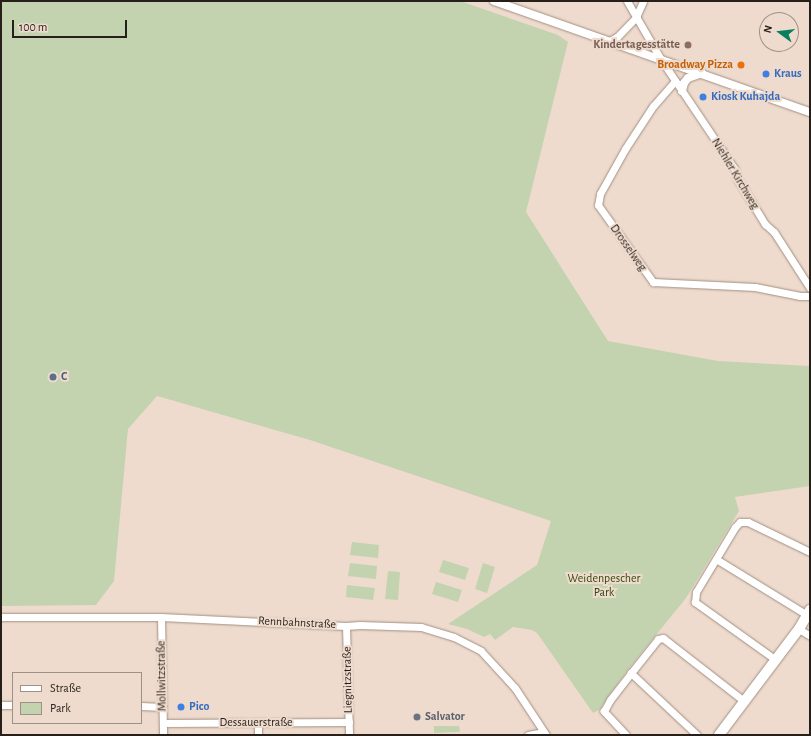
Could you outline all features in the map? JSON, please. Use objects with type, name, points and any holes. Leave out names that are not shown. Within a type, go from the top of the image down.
[{"type":"main road","points":[[719,735],[776,660],[808,613]]},
{"type":"street","points":[[494,1],[660,58],[810,112]]},
{"type":"street","name":"Niehler Kirchweg","points":[[627,1],[660,58],[734,168],[738,180],[765,224],[774,232],[810,288]]},
{"type":"street","points":[[609,41],[617,38],[636,17],[643,1]]},
{"type":"street","points":[[682,91],[684,83],[688,78],[702,73]]},
{"type":"street","name":"Drosselweg","points":[[675,81],[653,106],[625,149],[600,194],[598,205],[653,282],[755,286],[800,296],[810,296]]},
{"type":"street","points":[[776,660],[695,602],[696,592],[736,525],[744,521],[810,552]]},
{"type":"street","points":[[716,559],[808,613]]},
{"type":"street","name":"Rennbahnstraße","points":[[1,616],[161,617],[346,626],[421,627],[454,637],[474,646],[481,651],[515,688],[545,734]]},
{"type":"street","name":"Mollwitzstraße","points":[[161,617],[162,735]]},
{"type":"street","name":"Liegnitzstraße","points":[[346,626],[349,735]]},
{"type":"street","points":[[799,628],[810,636]]},
{"type":"street","points":[[626,735],[604,711],[610,700],[658,639],[663,638],[744,701]]},
{"type":"street","points":[[631,673],[697,735]]},
{"type":"street","points":[[1,705],[12,705]]},
{"type":"street","points":[[142,706],[162,706]]},
{"type":"street","name":"Dessauerstraße","points":[[162,723],[349,722]]},
{"type":"street","points":[[258,723],[258,735]]},
{"type":"street","points":[[528,735],[545,734]]},
{"type":"green space","name":"Weidenpescher Park","points":[[1,1],[460,1],[558,35],[568,42],[526,212],[608,341],[718,361],[810,366],[810,486],[735,497],[739,511],[686,598],[626,672],[599,710],[593,713],[537,633],[532,630],[513,627],[495,640],[490,634],[484,637],[467,629],[448,624],[537,565],[551,521],[310,440],[157,396],[128,429],[114,581],[96,605],[1,606]]},
{"type":"green space","points":[[352,542],[379,545],[378,558],[350,555]]},
{"type":"green space","points":[[443,560],[469,568],[465,580],[439,572]]},
{"type":"green space","points":[[350,563],[377,566],[376,579],[348,576]]},
{"type":"green space","points":[[483,563],[495,567],[487,593],[475,589]]},
{"type":"green space","points":[[388,571],[400,572],[398,600],[385,599]]},
{"type":"green space","points":[[436,582],[462,590],[458,602],[432,594]]},
{"type":"green space","points":[[347,585],[375,588],[373,600],[346,597]]},
{"type":"green space","points":[[434,726],[459,726],[460,730],[459,732],[434,733]]},
{"type":"place","name":"Kindertagesstätte","points":[[688,45]]},
{"type":"place","name":"Broadway Pizza","points":[[741,65]]},
{"type":"place","name":"Kraus","points":[[766,74]]},
{"type":"place","name":"Kiosk Kuhajda","points":[[703,97]]},
{"type":"place","name":"C","points":[[53,377]]},
{"type":"place","name":"Pico","points":[[181,707]]},
{"type":"place","name":"Salvator","points":[[417,717]]}]
